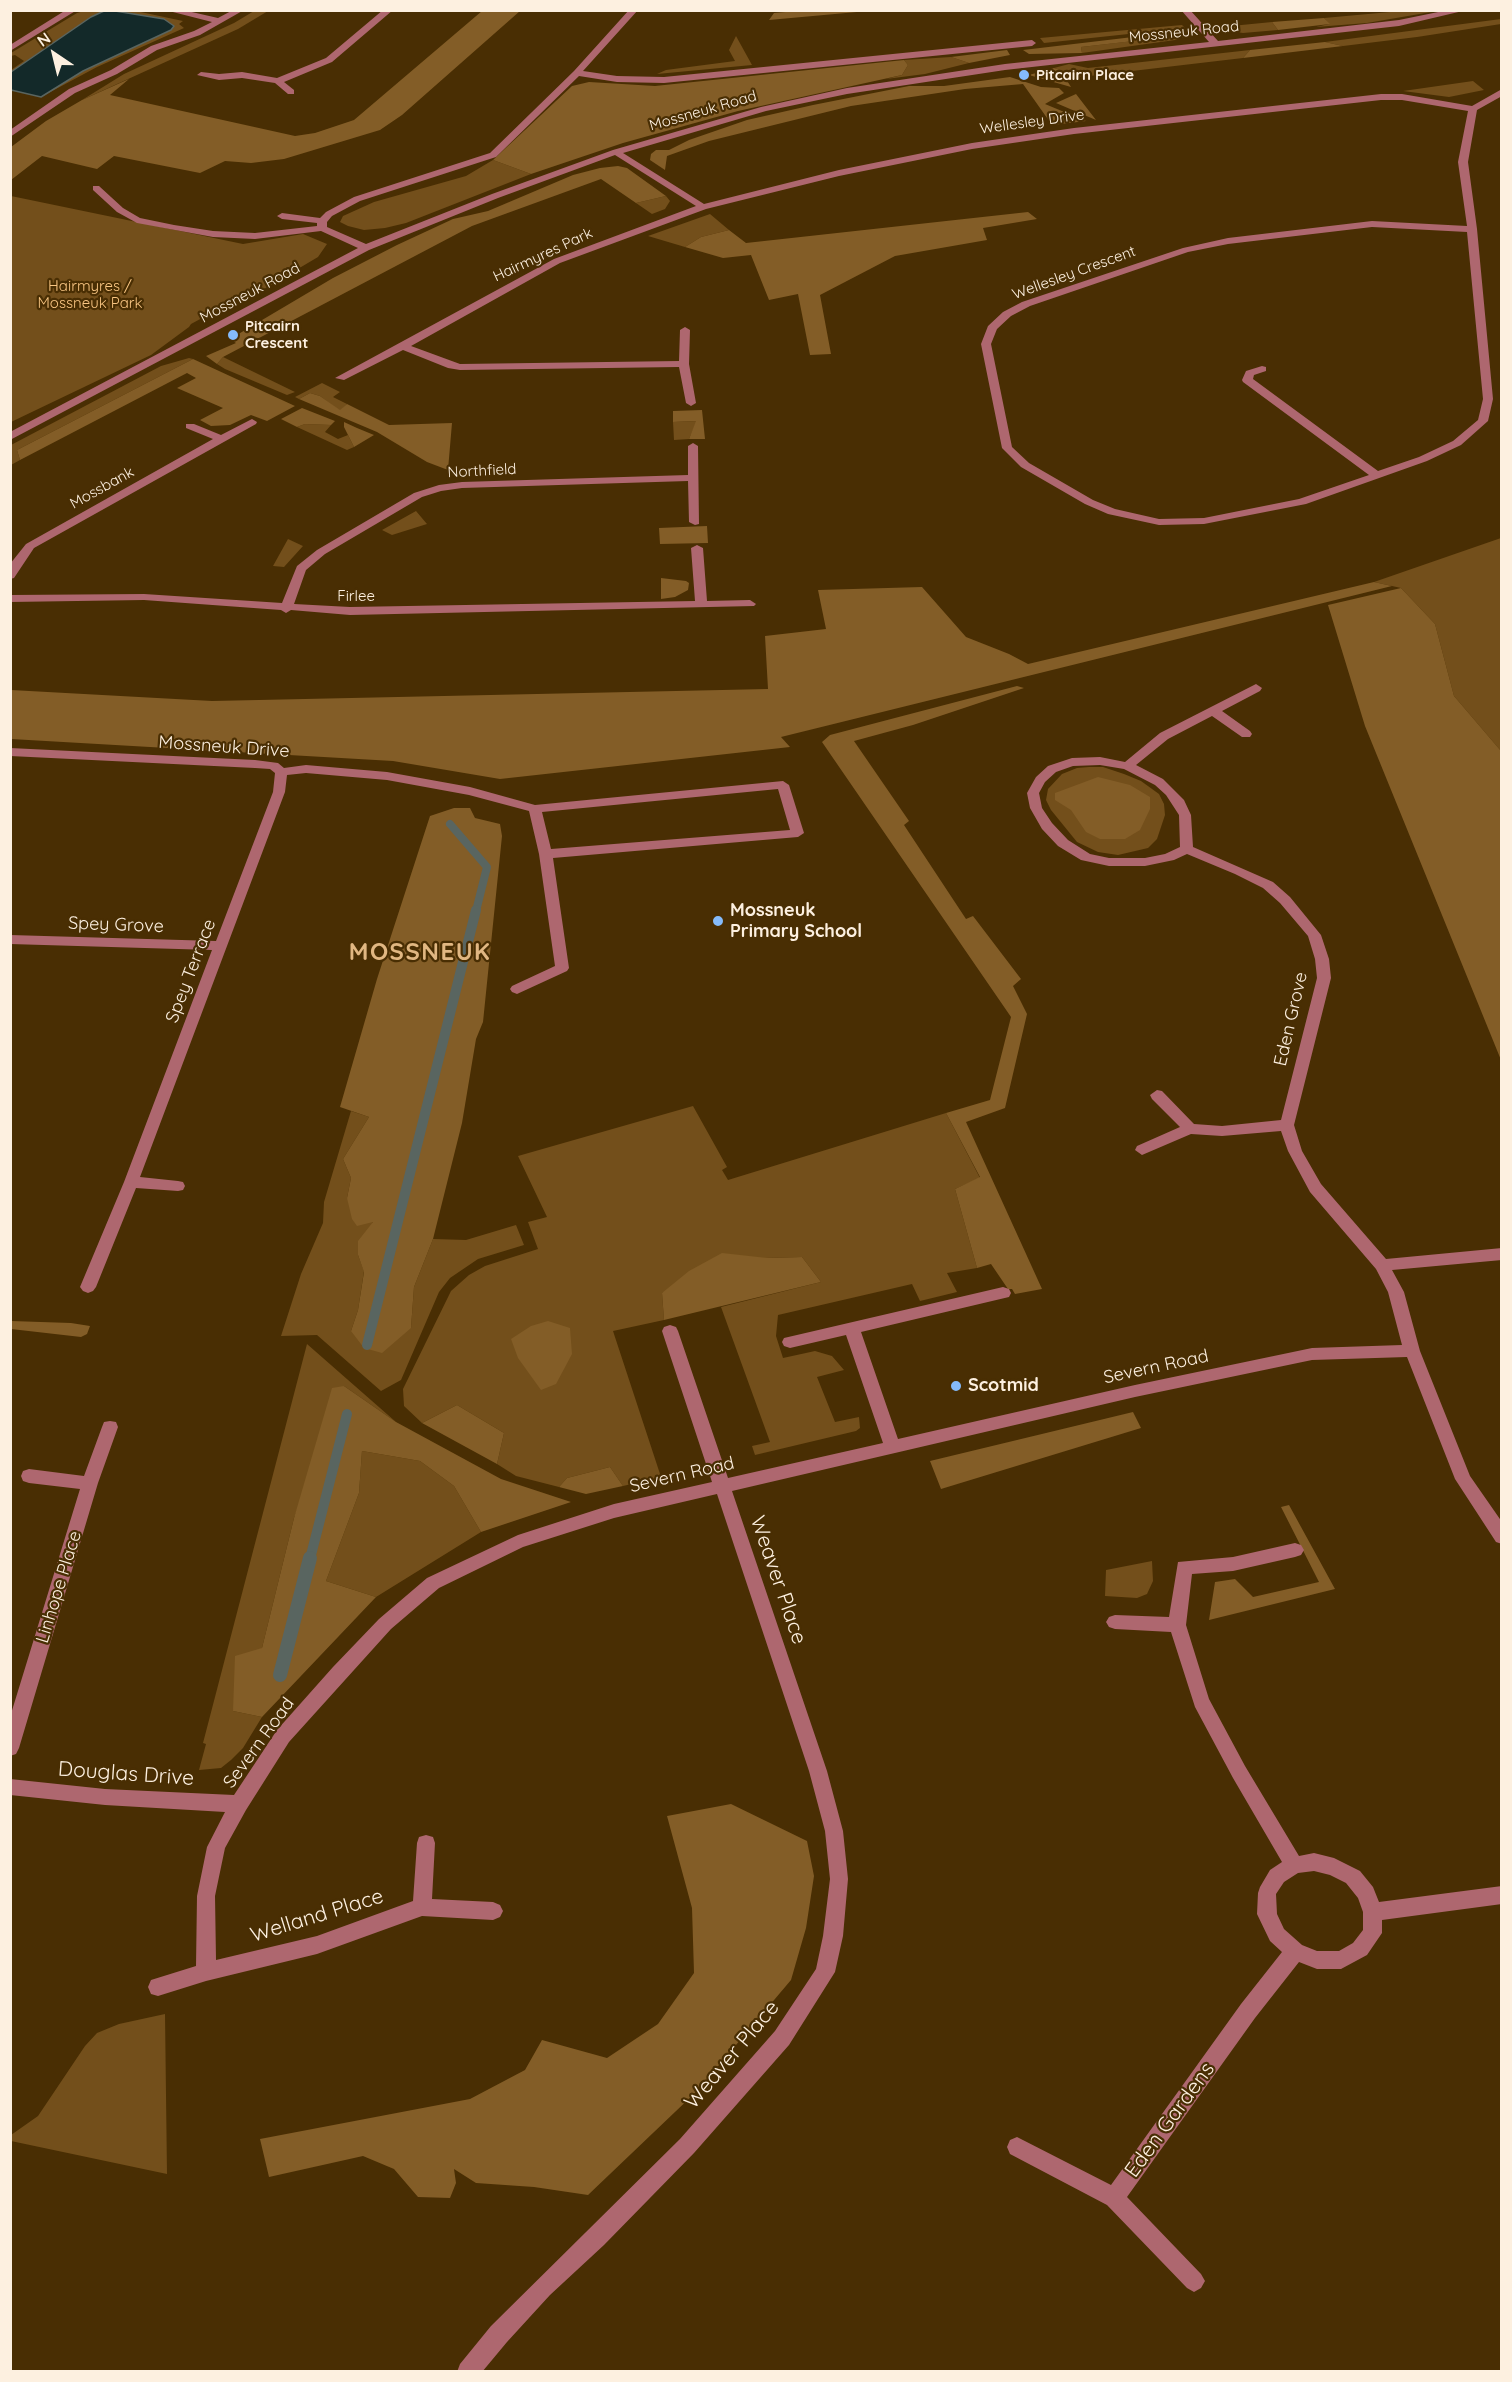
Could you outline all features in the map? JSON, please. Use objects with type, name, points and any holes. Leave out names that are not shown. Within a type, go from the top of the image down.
[{"type":"street","points":[[10,49],[74,10]]},
{"type":"street","points":[[169,10],[220,21]]},
{"type":"street","points":[[10,134],[72,91],[114,72],[154,48],[197,33],[240,10]]},
{"type":"street","points":[[278,81],[328,60],[389,10]]},
{"type":"street","points":[[96,188],[120,210],[137,220],[193,231],[255,236],[322,224],[329,214],[357,199],[456,168],[492,154],[577,73],[634,10]]},
{"type":"street","points":[[1185,10],[1216,44]]},
{"type":"street","name":"Mossneuk Road","points":[[10,437],[366,248],[495,196],[616,152],[764,109],[847,91],[1005,67],[1399,23],[1463,10]]},
{"type":"street","points":[[577,73],[617,79],[664,80],[1032,44]]},
{"type":"street","points":[[201,75],[219,77],[242,75],[278,81],[291,92]]},
{"type":"street","points":[[1473,109],[1502,92]]},
{"type":"street","name":"Wellesley Drive","points":[[703,207],[838,173],[950,150],[1074,131],[1381,97],[1402,97],[1473,109]]},
{"type":"street","name":"Wellesley Crescent","points":[[1472,229],[1372,224],[1228,241],[1186,250],[1026,304],[1007,314],[992,328],[986,344],[1001,427],[1007,447],[1025,465],[1089,502],[1112,512],[1159,522],[1204,521],[1302,502],[1423,459],[1457,443],[1483,421],[1488,399],[1472,229],[1463,162],[1473,109]]},
{"type":"street","points":[[616,152],[703,207]]},
{"type":"street","name":"Hairmyres Park","points":[[340,378],[557,261],[703,207]]},
{"type":"street","points":[[282,216],[322,224],[366,248]]},
{"type":"street","points":[[685,330],[684,364],[691,403]]},
{"type":"street","points":[[403,346],[452,366],[460,367],[684,364]]},
{"type":"street","points":[[1262,369],[1250,373],[1247,380],[1376,475]]},
{"type":"street","name":"Mossbank","points":[[10,576],[13,568],[30,546],[252,422]]},
{"type":"street","points":[[190,426],[221,439]]},
{"type":"street","points":[[693,446],[695,522]]},
{"type":"street","name":"Northfield","points":[[286,609],[302,568],[321,552],[410,499],[439,488],[462,485],[693,478]]},
{"type":"street","points":[[698,548],[701,605]]},
{"type":"street","name":"Firlee","points":[[10,598],[144,597],[286,609],[350,611],[750,604]]},
{"type":"street","points":[[1127,766],[1164,736],[1256,688]]},
{"type":"street","points":[[1214,711],[1246,734]]},
{"type":"street","name":"Mossneuk Drive","points":[[10,752],[255,764],[274,766],[281,772],[306,770],[387,776],[470,791],[535,809]]},
{"type":"street","points":[[1100,761],[1127,766],[1159,782],[1175,798],[1185,815],[1186,849],[1169,857],[1145,862],[1109,862],[1086,857],[1063,843],[1047,826],[1036,808],[1033,793],[1040,780],[1052,770],[1072,762],[1100,761]]},
{"type":"street","name":"Spey Terrace","points":[[88,1287],[131,1182],[279,792],[281,772]]},
{"type":"street","points":[[517,989],[561,968],[546,854],[535,809],[783,785],[798,833],[546,854]]},
{"type":"street","name":"Eden Grove","points":[[1186,849],[1268,885],[1297,913],[1314,935],[1322,959],[1323,978],[1287,1125]]},
{"type":"street","name":"Spey Grove","points":[[10,939],[221,946]]},
{"type":"street","points":[[1157,1095],[1190,1129]]},
{"type":"street","points":[[1142,1150],[1190,1129],[1222,1131],[1287,1125],[1295,1151],[1314,1188],[1351,1227],[1382,1265],[1396,1292],[1412,1351],[1462,1479],[1502,1536]]},
{"type":"street","points":[[131,1182],[178,1186]]},
{"type":"street","points":[[1382,1265],[1502,1254]]},
{"type":"street","points":[[790,1342],[852,1330],[1003,1293]]},
{"type":"street","points":[[852,1330],[892,1446]]},
{"type":"street","name":"Weaver Place","points":[[468,2372],[499,2334],[543,2288],[597,2238],[687,2146],[782,2038],[825,1972],[838,1908],[839,1879],[834,1832],[818,1771],[670,1331]]},
{"type":"street","name":"Severn Road","points":[[206,1972],[206,1896],[216,1847],[239,1804],[283,1736],[339,1671],[385,1624],[433,1583],[518,1542],[614,1511],[721,1485],[1135,1391],[1312,1354],[1412,1351]]},
{"type":"street","name":"Linhope Place","points":[[10,1748],[90,1483],[110,1427]]},
{"type":"street","points":[[29,1476],[90,1483]]},
{"type":"street","points":[[1294,1865],[1239,1772],[1201,1701],[1177,1625],[1184,1567],[1233,1564],[1295,1550]]},
{"type":"street","points":[[1115,1622],[1177,1625]]},
{"type":"street","name":"Douglas Drive","points":[[10,1787],[105,1797],[239,1804]]},
{"type":"street","points":[[422,1907],[426,1843]]},
{"type":"street","points":[[1314,1863],[1334,1866],[1353,1877],[1366,1893],[1373,1912],[1372,1933],[1360,1949],[1341,1960],[1317,1960],[1294,1951],[1276,1935],[1267,1914],[1268,1893],[1278,1876],[1294,1865],[1314,1863]]},
{"type":"street","points":[[1373,1912],[1502,1895]]},
{"type":"street","name":"Welland Place","points":[[158,1987],[206,1972],[318,1945],[422,1907],[493,1911]]},
{"type":"street","name":"Eden Gardens","points":[[1114,2198],[1248,2011],[1294,1951]]},
{"type":"street","points":[[1017,2146],[1114,2198],[1194,2281]]},
{"type":"green space","points":[[87,10],[136,11],[183,21],[179,24],[184,28],[97,67],[41,97],[11,90],[11,70],[24,61],[15,55],[11,56],[11,53],[77,13]]},
{"type":"green space","points":[[254,11],[268,11],[238,29],[82,100],[124,74],[234,23]]},
{"type":"green space","points":[[1401,11],[1437,11],[1367,23],[1316,27],[1329,24],[1324,18]]},
{"type":"green space","points":[[1501,19],[1501,24],[1417,37],[1343,46],[1325,42]]},
{"type":"green space","points":[[1272,22],[1278,30],[1243,33],[1211,28]]},
{"type":"green space","points":[[1182,25],[1185,28],[1044,43],[1040,38]]},
{"type":"green space","points":[[1190,30],[1187,36],[1175,40],[1082,53],[1081,47],[1133,41],[1133,37]]},
{"type":"green space","points":[[736,36],[752,65],[657,74],[666,70],[735,61],[729,50]]},
{"type":"green space","points":[[1250,50],[1243,58],[1081,77],[1054,68],[1069,64],[1088,68]]},
{"type":"green space","points":[[951,57],[969,63],[925,74],[886,79],[902,75],[908,65],[904,60]]},
{"type":"green space","points":[[1473,81],[1484,90],[1449,97],[1403,91]]},
{"type":"green space","points":[[493,160],[531,174],[406,223],[364,230],[340,222],[343,216],[374,202],[466,176]]},
{"type":"green space","name":"Hairmyres / Mossneuk Park","points":[[11,196],[243,244],[303,234],[327,244],[318,257],[232,308],[215,311],[191,324],[151,355],[11,422]]},
{"type":"green space","points":[[666,196],[670,201],[665,209],[652,214],[636,203]]},
{"type":"green space","points":[[710,214],[729,230],[701,237],[685,247],[648,236]]},
{"type":"green space","points":[[223,357],[295,392],[287,395],[225,369],[217,364]]},
{"type":"green space","points":[[189,358],[193,359],[17,450],[20,460],[11,465],[11,445],[161,366]]},
{"type":"green space","points":[[322,383],[340,392],[333,397],[347,404],[340,411],[320,396],[310,393],[299,399],[295,397]]},
{"type":"green space","points":[[697,421],[689,439],[674,440],[673,422]]},
{"type":"green space","points":[[305,424],[331,425],[325,432],[338,439],[348,435],[354,447],[347,450],[297,427]]},
{"type":"green space","points":[[416,511],[427,524],[392,535],[382,530]]},
{"type":"green space","points":[[1501,538],[1501,751],[1454,696],[1435,624],[1401,588],[1374,582]]},
{"type":"green space","points":[[288,539],[303,546],[284,567],[273,566]]},
{"type":"green space","points":[[1103,767],[1124,774],[1141,781],[1159,794],[1164,804],[1165,815],[1157,839],[1148,848],[1118,855],[1098,852],[1077,842],[1051,810],[1046,800],[1048,789],[1062,774],[1077,768]]},
{"type":"green space","points":[[693,1106],[727,1167],[722,1170],[728,1180],[946,1113],[980,1178],[955,1189],[977,1268],[947,1273],[957,1292],[920,1301],[912,1284],[778,1315],[776,1336],[783,1358],[815,1351],[832,1356],[844,1370],[817,1377],[835,1422],[859,1417],[860,1428],[856,1431],[755,1455],[752,1446],[770,1442],[721,1307],[821,1282],[802,1257],[767,1258],[662,1293],[664,1320],[613,1331],[661,1477],[623,1486],[610,1467],[567,1478],[559,1487],[516,1476],[497,1464],[504,1433],[457,1405],[422,1423],[404,1406],[403,1389],[451,1291],[469,1275],[485,1266],[538,1249],[528,1222],[547,1217],[518,1156]]},
{"type":"green space","points":[[351,1111],[369,1117],[343,1159],[351,1178],[347,1198],[373,1222],[358,1255],[364,1271],[358,1310],[351,1331],[411,1328],[414,1287],[433,1239],[466,1240],[516,1225],[524,1245],[478,1259],[450,1278],[439,1292],[401,1380],[381,1391],[317,1335],[281,1336],[301,1274],[323,1223],[324,1202]]},
{"type":"green space","points":[[307,1344],[396,1422],[344,1386],[294,1518],[262,1648],[233,1711],[262,1717],[243,1748],[231,1760],[221,1768],[199,1770],[206,1744],[203,1743]]},
{"type":"green space","points":[[362,1451],[420,1461],[454,1486],[481,1532],[376,1597],[326,1581],[359,1493]]},
{"type":"green space","points":[[1152,1561],[1153,1581],[1147,1594],[1137,1598],[1105,1596],[1106,1570]]},
{"type":"green space","points":[[165,2014],[167,2174],[11,2141],[11,2135],[38,2116],[85,2046],[97,2033],[119,2024]]},
{"type":"shaded area","points":[[482,11],[520,11],[402,115],[380,130],[284,159],[251,163],[225,161],[200,173],[114,156],[97,169],[42,156],[11,180],[11,147],[46,121],[82,100],[129,79],[110,95],[295,136],[315,133],[354,120]]},
{"type":"shaded area","points":[[868,11],[769,20],[774,13]]},
{"type":"shaded area","points":[[1324,18],[1330,24],[1278,30],[1272,22]]},
{"type":"shaded area","points":[[1133,37],[1134,41],[1081,47],[1082,53],[1029,54],[1023,50]]},
{"type":"shaded area","points":[[1325,42],[1343,46],[1243,58],[1250,50]]},
{"type":"shaded area","points":[[1007,50],[1010,55],[969,63],[951,57]]},
{"type":"shaded area","points":[[904,60],[908,65],[902,75],[738,111],[623,143],[531,174],[493,160],[572,86],[589,82],[655,86]]},
{"type":"shaded area","points":[[1054,68],[1081,77],[1066,79],[1071,87],[1029,75]]},
{"type":"shaded area","points":[[1010,77],[1041,87],[1059,88],[1064,93],[1045,104],[1086,121],[1052,125],[1023,84],[965,89],[851,106],[709,141],[667,156],[665,170],[650,160],[651,154],[656,150],[669,150],[689,140],[747,120],[909,86],[944,86]]},
{"type":"shaded area","points":[[1076,94],[1096,120],[1056,103]]},
{"type":"shaded area","points":[[618,166],[627,168],[666,196],[636,203],[601,179],[472,226],[223,357],[217,364],[206,356],[236,343],[230,339],[333,278],[453,219],[488,211],[573,175]]},
{"type":"shaded area","points":[[1028,212],[1037,219],[983,228],[987,240],[895,256],[820,295],[831,354],[810,355],[798,294],[769,300],[751,255],[723,258],[685,247],[701,237],[729,230],[746,243]]},
{"type":"shaded area","points":[[193,359],[295,406],[267,421],[251,415],[230,425],[211,426],[200,420],[223,408],[177,388],[196,378],[187,373],[20,460],[17,450]]},
{"type":"shaded area","points":[[310,393],[320,396],[340,410],[347,404],[389,425],[452,423],[448,470],[427,462],[377,432],[299,399]]},
{"type":"shaded area","points":[[302,408],[335,421],[331,425],[305,424],[297,427],[281,419]]},
{"type":"shaded area","points":[[702,410],[705,439],[689,439],[696,421],[673,422],[673,411]]},
{"type":"shaded area","points":[[344,422],[374,435],[354,447],[344,427]]},
{"type":"shaded area","points":[[707,526],[708,543],[660,544],[659,528]]},
{"type":"shaded area","points":[[661,578],[686,581],[689,583],[688,590],[675,597],[661,599]]},
{"type":"shaded area","points":[[1374,582],[1392,586],[781,737],[790,747],[500,779],[393,761],[11,739],[11,690],[212,701],[768,689],[765,636],[826,629],[818,590],[922,587],[966,637],[1028,664]]},
{"type":"shaded area","points":[[1401,588],[1435,624],[1454,696],[1501,751],[1501,1060],[1365,726],[1328,605]]},
{"type":"shaded area","points":[[1017,686],[1024,688],[913,725],[854,741],[909,821],[904,825],[966,919],[973,916],[1021,979],[1013,986],[1027,1014],[1005,1108],[966,1122],[1042,1289],[1015,1294],[1012,1289],[1008,1289],[991,1264],[977,1268],[955,1189],[980,1177],[946,1113],[990,1100],[1011,1017],[822,742],[830,735]]},
{"type":"shaded area","points":[[1098,777],[1130,785],[1150,797],[1150,809],[1140,830],[1125,839],[1100,839],[1086,832],[1071,810],[1055,800],[1055,793]]},
{"type":"shaded area","points":[[454,808],[470,808],[475,818],[500,824],[502,836],[483,1022],[476,1039],[462,1123],[433,1239],[414,1287],[411,1328],[382,1353],[364,1348],[351,1331],[358,1310],[364,1272],[358,1255],[358,1241],[373,1222],[357,1226],[352,1219],[347,1198],[351,1178],[343,1159],[369,1117],[340,1107],[377,979],[430,816]]},
{"type":"shaded area","points":[[722,1253],[767,1258],[802,1257],[821,1282],[664,1320],[662,1293],[689,1271]]},
{"type":"shaded area","points":[[11,1321],[90,1326],[87,1334],[81,1337],[11,1329]]},
{"type":"shaded area","points":[[548,1321],[570,1328],[572,1354],[556,1384],[541,1390],[518,1358],[511,1339],[531,1326]]},
{"type":"shaded area","points":[[344,1386],[396,1422],[501,1479],[571,1502],[481,1532],[454,1486],[420,1461],[362,1451],[359,1493],[326,1581],[376,1597],[262,1717],[233,1711],[235,1656],[262,1648],[294,1518],[332,1388]]},
{"type":"shaded area","points":[[457,1405],[504,1433],[497,1464],[422,1423]]},
{"type":"shaded area","points":[[1133,1412],[1141,1428],[941,1489],[930,1461]]},
{"type":"shaded area","points":[[610,1467],[623,1486],[586,1494],[559,1487],[567,1478]]},
{"type":"shaded area","points":[[1289,1505],[1335,1589],[1209,1620],[1215,1582],[1235,1579],[1253,1597],[1319,1582],[1281,1507]]},
{"type":"shaded area","points":[[731,1804],[807,1841],[814,1876],[806,1928],[791,1980],[697,2091],[588,2195],[534,2187],[476,2183],[454,2169],[456,2183],[450,2198],[418,2197],[394,2169],[363,2156],[269,2177],[260,2139],[470,2099],[525,2070],[542,2040],[607,2058],[658,2024],[694,1973],[692,1908],[667,1816]]},
{"type":"water","points":[[104,11],[164,19],[174,26],[171,30],[83,71],[41,97],[11,90],[11,72],[91,17]]},
{"type":"waterway","points":[[450,824],[487,867],[476,911]]},
{"type":"waterway","points":[[367,1345],[476,910]]},
{"type":"waterway","points":[[310,1559],[347,1414]]},
{"type":"waterway","points":[[280,1675],[310,1558]]},
{"type":"place","name":"Pitcairn Place","points":[[1024,75]]},
{"type":"place","name":"Pitcairn Crescent","points":[[233,335]]},
{"type":"place","name":"Mossneuk Primary School","points":[[718,921]]},
{"type":"place","name":"Scotmid","points":[[956,1386]]},
{"type":"district","name":"MOSSNEUK","points":[[420,953]]}]
